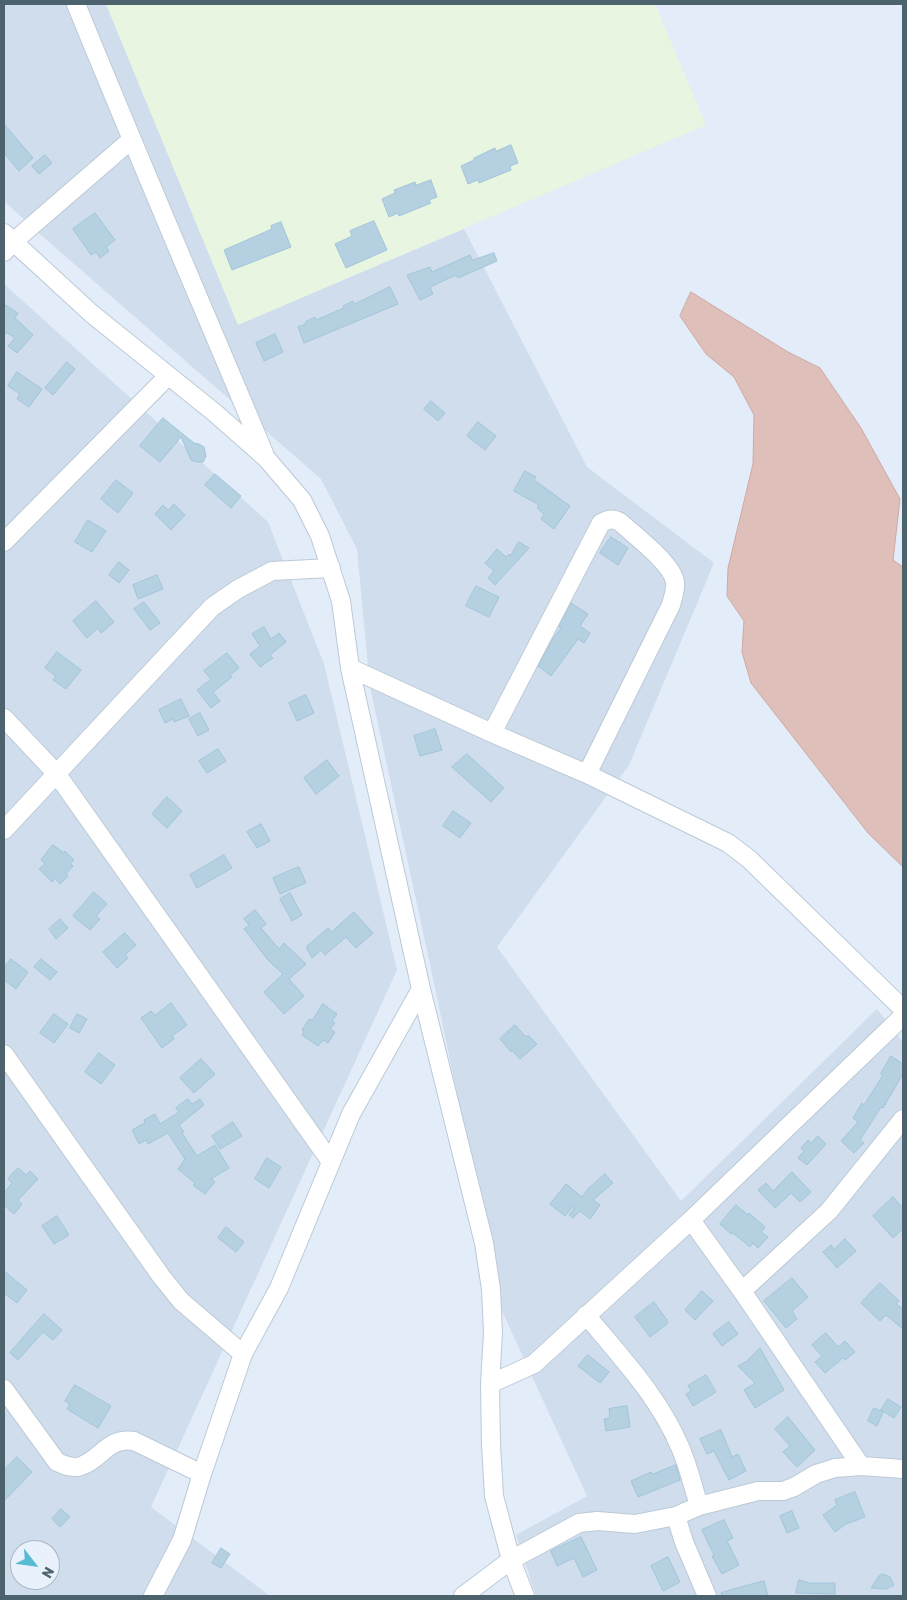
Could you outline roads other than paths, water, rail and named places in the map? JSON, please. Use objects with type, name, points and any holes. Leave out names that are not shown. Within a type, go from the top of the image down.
[{"type":"street","points":[[76,4],[131,140],[266,458]]},
{"type":"street","points":[[131,140],[7,242],[92,314],[215,413],[266,458],[302,500],[320,536],[341,601],[350,668],[421,989],[484,1242],[491,1289],[490,1384],[494,1496],[511,1560],[525,1596]]},
{"type":"street","points":[[4,542],[168,376]]},
{"type":"street","points":[[492,733],[601,523],[614,519],[620,522],[669,566],[675,580],[675,592],[671,605],[588,774]]},
{"type":"street","points":[[4,830],[212,607],[238,589],[272,571],[331,568]]},
{"type":"street","points":[[350,668],[492,733],[588,774],[716,836],[738,850],[903,1009]]},
{"type":"street","points":[[4,718],[56,773],[331,1162]]},
{"type":"street","points":[[153,1596],[182,1540],[202,1474],[244,1354],[280,1288],[351,1114],[421,989]]},
{"type":"street","points":[[490,1384],[534,1364],[691,1220],[903,1016]]},
{"type":"street","points":[[4,1054],[161,1276],[181,1301],[244,1354]]},
{"type":"street","points":[[742,1291],[829,1211],[903,1118]]},
{"type":"street","points":[[691,1220],[742,1291],[861,1466]]},
{"type":"street","points":[[586,1315],[652,1397],[669,1425],[681,1447],[699,1506]]},
{"type":"street","points":[[4,1389],[57,1462],[70,1467],[80,1467],[114,1442],[124,1440],[134,1441],[202,1474]]},
{"type":"street","points":[[463,1596],[511,1560],[579,1523],[597,1521],[635,1524],[676,1516],[699,1506],[758,1491],[783,1491],[826,1470],[835,1468],[861,1466],[903,1469]]},
{"type":"street","points":[[676,1516],[684,1542],[707,1596]]}]
